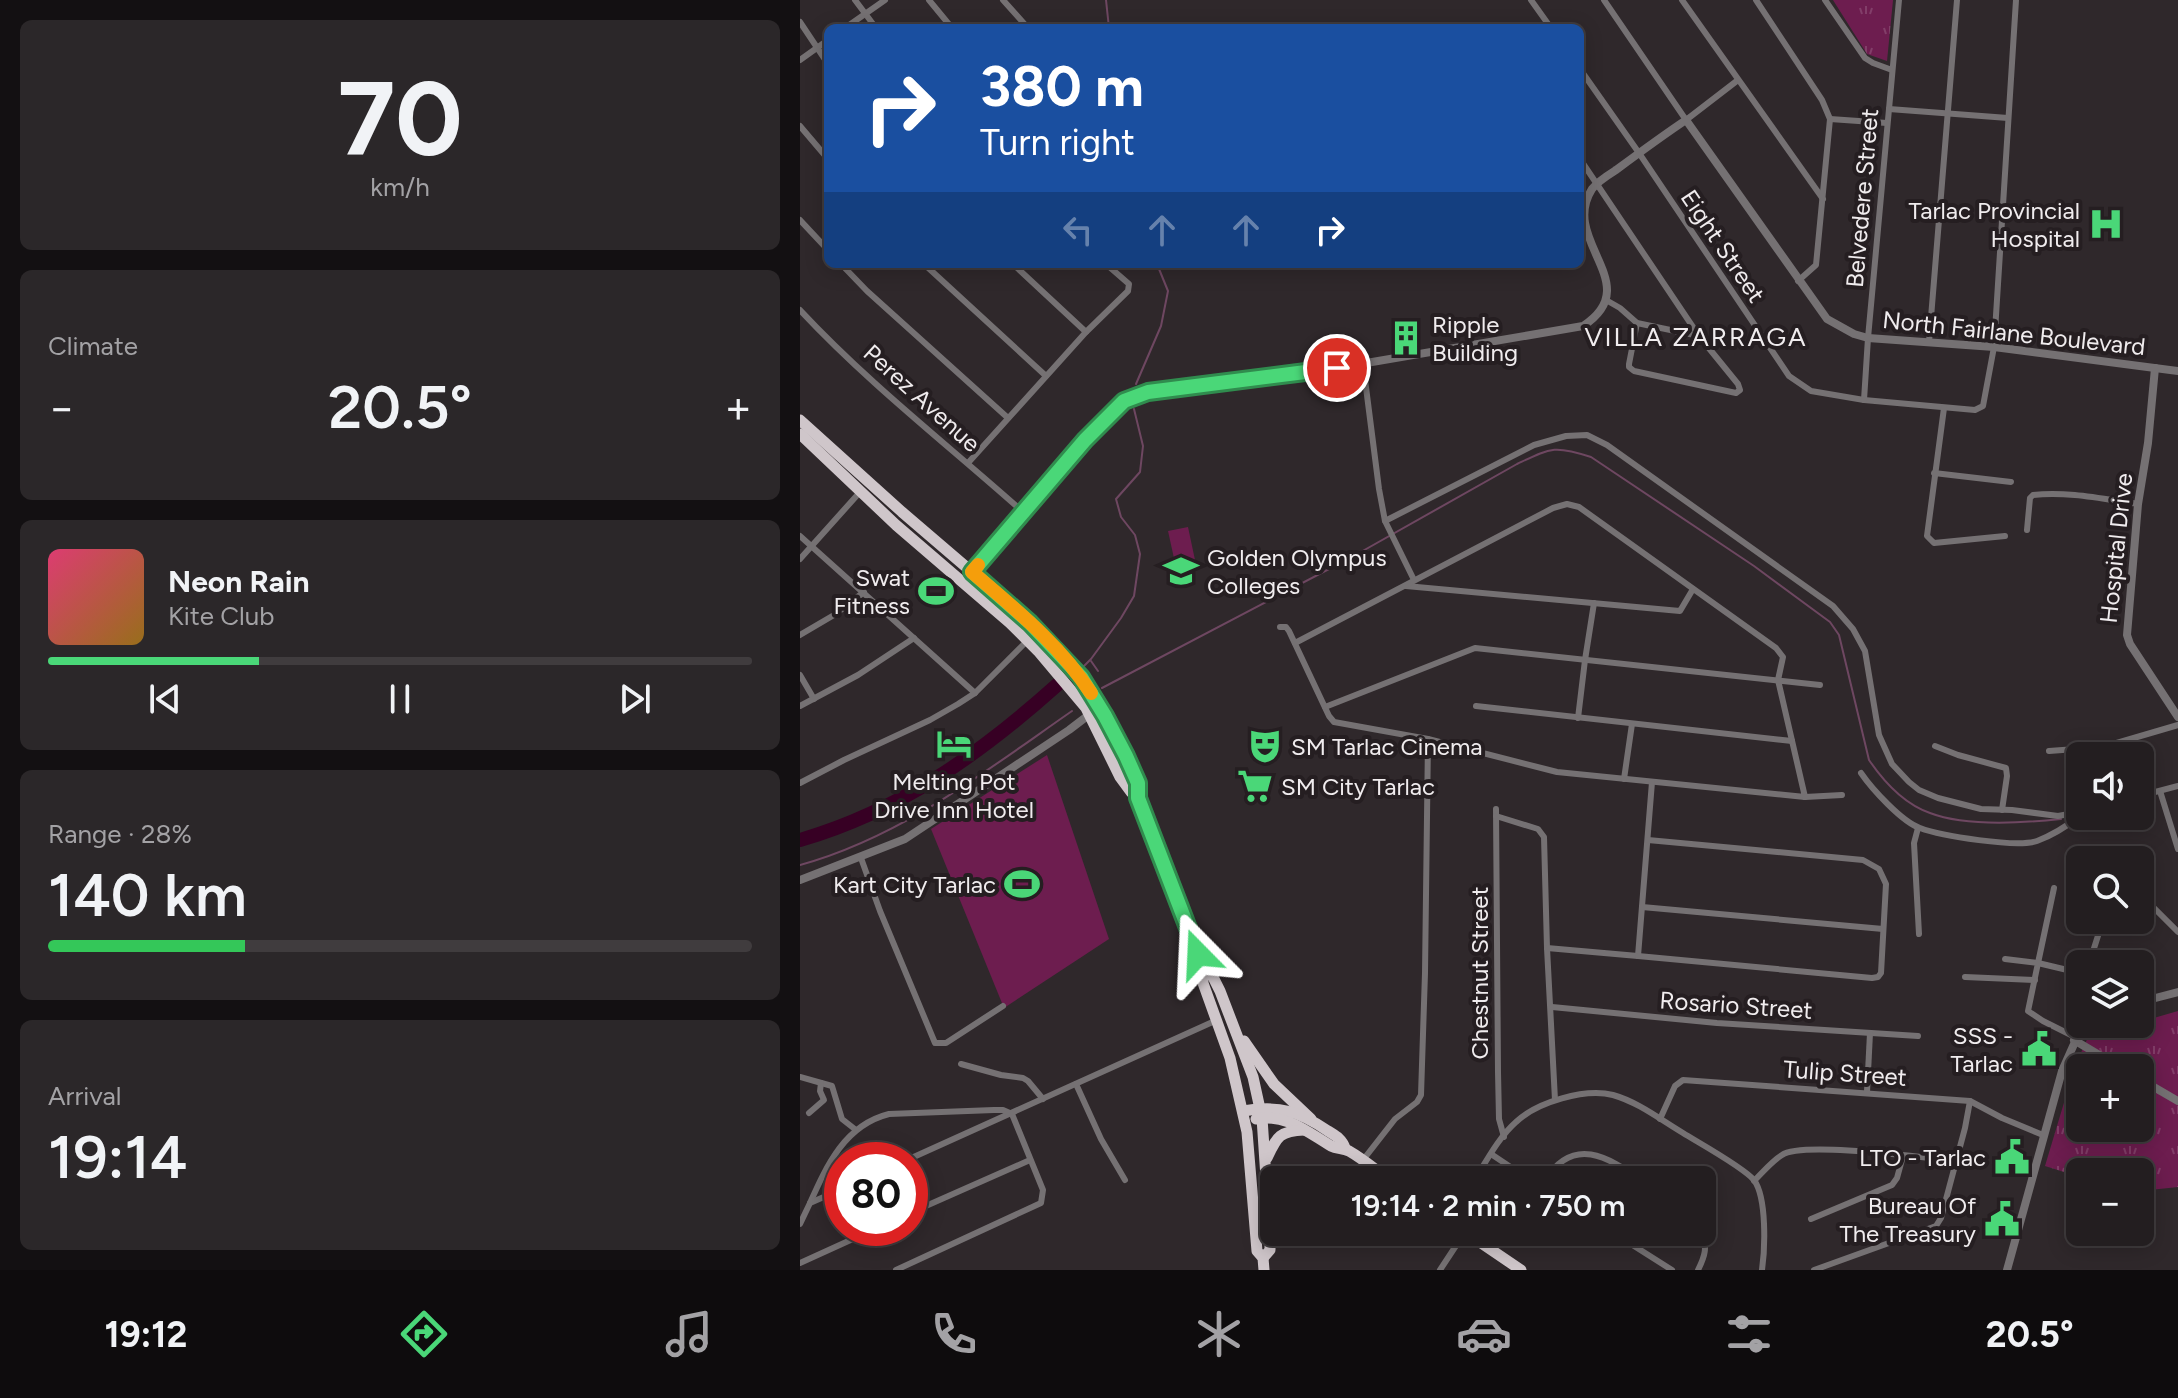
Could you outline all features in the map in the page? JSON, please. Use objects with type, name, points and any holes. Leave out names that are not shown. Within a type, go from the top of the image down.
[{"type":"highway","points":[[800,420],[1030,623],[1081,677],[1101,709],[1138,783],[1138,798],[1203,968],[1203,983],[1230,1058],[1244,1116],[1257,1251],[1264,1264]]},
{"type":"highway","points":[[800,434],[860,492],[1027,641],[1090,714],[1120,777],[1138,798]]},
{"type":"highway","points":[[1203,968],[1213,977],[1235,1027],[1253,1077],[1261,1113],[1270,1250],[1264,1264]]},
{"type":"highway","points":[[1235,1027],[1274,1084],[1310,1125]]},
{"type":"highway","points":[[1244,1116],[1290,1110],[1310,1125],[1342,1140],[1345,1148],[1371,1166]]},
{"type":"highway","points":[[1265,1162],[1275,1140],[1283,1133],[1310,1125]]},
{"type":"highway","points":[[1482,1246],[1506,1266],[1521,1270]]},
{"type":"street","points":[[855,0],[873,24]]},
{"type":"street","points":[[851,24],[885,0]]},
{"type":"street","points":[[929,0],[949,24]]},
{"type":"street","points":[[1003,0],[1024,24]]},
{"type":"street","points":[[1531,0],[1548,24]]},
{"type":"street","points":[[1604,0],[1827,319],[1846,331],[1868,338]]},
{"type":"street","points":[[1682,0],[1823,199]]},
{"type":"street","points":[[1756,0],[1822,100],[1830,119],[1816,265],[1798,281]]},
{"type":"street","points":[[1825,0],[1865,58],[1892,70]]},
{"type":"street","name":"Belvedere Street","points":[[1864,400],[1899,0]]},
{"type":"street","points":[[1929,342],[1957,0]]},
{"type":"street","points":[[1994,347],[2016,0]]},
{"type":"street","points":[[800,22],[824,59]]},
{"type":"street","points":[[800,60],[824,43]]},
{"type":"street","name":"Eight Street","points":[[1584,75],[1789,376],[1811,391],[1864,400],[1975,410],[1983,406],[1994,347]]},
{"type":"street","points":[[1584,205],[1596,185],[1738,80]]},
{"type":"street","points":[[1889,109],[2008,118]]},
{"type":"street","points":[[1830,119],[1887,123]]},
{"type":"street","points":[[800,126],[824,154]]},
{"type":"street","points":[[1584,166],[1699,336],[1740,390],[1736,393],[1634,371],[1629,364],[1637,323]]},
{"type":"street","points":[[800,220],[824,246]]},
{"type":"street","points":[[963,583],[1022,511],[1124,401],[1148,392],[1363,364],[1583,326],[1596,318],[1606,300],[1608,286],[1584,222]]},
{"type":"street","points":[[845,268],[1008,418]]},
{"type":"street","points":[[928,268],[1046,376]]},
{"type":"street","points":[[1017,268],[1086,332]]},
{"type":"street","points":[[968,463],[1086,332],[1128,291],[1129,284],[1111,268]]},
{"type":"street","points":[[1606,300],[1637,323],[1699,336]]},
{"type":"street","name":"Perez Avenue","points":[[800,310],[851,360],[1022,511]]},
{"type":"street","name":"North Fairlane Boulevard","points":[[1868,338],[1994,347],[2178,371]]},
{"type":"street","points":[[1363,364],[1386,523],[1414,580]]},
{"type":"street","name":"Hospital Drive","points":[[2155,368],[2138,504],[2127,635],[2178,717]]},
{"type":"street","points":[[1944,408],[1926,532],[1934,543],[2005,536]]},
{"type":"street","points":[[1386,523],[1534,445],[1566,436],[1587,435],[1607,445],[1833,606],[1853,629],[1865,651],[1879,735],[1892,764],[1919,790],[1981,809],[2066,815]]},
{"type":"street","points":[[1934,473],[2011,482]]},
{"type":"street","points":[[800,559],[860,492]]},
{"type":"street","points":[[2027,530],[2030,498],[2033,495],[2054,494],[2138,504]]},
{"type":"street","points":[[1295,643],[1553,508],[1567,504],[1579,507],[1776,648],[1783,657],[1778,680],[1805,797]]},
{"type":"street","points":[[800,536],[975,693]]},
{"type":"street","points":[[1406,586],[1680,611],[1693,589]]},
{"type":"street","points":[[800,635],[864,592]]},
{"type":"street","points":[[1578,718],[1594,603]]},
{"type":"street","points":[[1280,627],[1287,629],[1331,719],[1338,723],[1428,739],[1557,772],[1805,797],[1842,795]]},
{"type":"street","points":[[800,706],[858,675],[914,638]]},
{"type":"street","points":[[800,783],[930,720],[975,693],[1027,641]]},
{"type":"street","points":[[1325,707],[1475,648],[1820,685]]},
{"type":"street","points":[[800,675],[814,699]]},
{"type":"street","points":[[1476,706],[1792,741]]},
{"type":"street","points":[[800,880],[905,839],[1090,714]]},
{"type":"street","points":[[1624,779],[1632,724]]},
{"type":"street","points":[[2049,751],[2103,747],[2178,725]]},
{"type":"street","points":[[1363,1160],[1395,1119],[1417,1102],[1421,1095],[1428,739]]},
{"type":"street","points":[[1935,746],[2006,768],[2002,810]]},
{"type":"street","points":[[1861,773],[1897,812],[1918,828],[1993,841],[2034,842],[2066,826]]},
{"type":"street","points":[[1638,956],[1652,782]]},
{"type":"street","points":[[2154,792],[2178,786]]},
{"type":"street","points":[[2160,791],[2178,849]]},
{"type":"street","name":"Chestnut Street","points":[[1504,1137],[1499,1119],[1496,813],[1543,833],[1547,948]]},
{"type":"street","points":[[1918,828],[1914,843],[1919,934]]},
{"type":"street","points":[[1555,1100],[1547,948],[1872,978],[1881,973],[1886,884],[1879,869],[1863,860],[1648,840]]},
{"type":"street","points":[[861,858],[935,1043],[946,1043],[1003,1006]]},
{"type":"street","points":[[2054,888],[2028,1011],[2043,1021],[2066,1028]]},
{"type":"street","points":[[1642,907],[1883,929]]},
{"type":"street","points":[[2154,908],[2178,932]]},
{"type":"street","points":[[2005,959],[2066,970]]},
{"type":"street","points":[[1965,977],[2035,980]]},
{"type":"street","points":[[2154,998],[2178,992]]},
{"type":"street","name":"Rosario Street","points":[[1552,1007],[1717,1023],[1918,1036]]},
{"type":"street","points":[[928,1151],[1217,1020]]},
{"type":"street","points":[[1867,1092],[1870,1033]]},
{"type":"street","points":[[2007,1270],[2043,1135],[2076,1038]]},
{"type":"street","points":[[2085,1038],[2104,1054]]},
{"type":"street","points":[[961,1064],[1023,1078],[1043,1099]]},
{"type":"street","points":[[800,1077],[832,1086],[842,1119],[856,1130]]},
{"type":"street","name":"Tulip Street","points":[[1660,1119],[1675,1086],[1683,1080],[1970,1101],[2043,1135]]},
{"type":"street","points":[[809,1113],[824,1100],[821,1083]]},
{"type":"street","points":[[1076,1084],[1101,1139],[1125,1180]]},
{"type":"street","points":[[2154,1087],[2178,1101]]},
{"type":"street","points":[[1483,1166],[1516,1122],[1555,1100],[1611,1095],[1634,1103],[1705,1146],[1754,1181],[1760,1194],[1766,1241],[1762,1270]]},
{"type":"street","points":[[1814,1270],[1936,1226],[1957,1161],[1970,1101]]},
{"type":"street","points":[[800,1224],[836,1153],[856,1130],[877,1118],[889,1114],[994,1110],[1012,1114],[1043,1190],[1041,1203],[896,1270]]},
{"type":"street","points":[[1754,1181],[1783,1153],[1801,1150],[1957,1161]]},
{"type":"street","points":[[1555,1166],[1578,1153],[1592,1153],[1621,1166]]},
{"type":"street","points":[[1491,1154],[1509,1166]]},
{"type":"street","points":[[1811,1219],[1892,1185],[1903,1156]]},
{"type":"street","points":[[928,1205],[1030,1160]]},
{"type":"street","points":[[810,1203],[824,1197]]},
{"type":"street","points":[[800,1263],[837,1246]]},
{"type":"street","points":[[1440,1270],[1456,1246]]},
{"type":"street","points":[[1634,1246],[1672,1270]]},
{"type":"street","points":[[1698,1270],[1705,1256],[1705,1246]]},
{"type":"green space","points":[[1833,0],[1893,0],[1887,61],[1867,54]]},
{"type":"green space","points":[[1188,527],[1195,560],[1175,563],[1168,531]]},
{"type":"green space","name":"Kart City Tarlac","points":[[1047,755],[1109,939],[1004,1008],[931,829]]},
{"type":"green space","points":[[2178,1011],[2178,1187],[2154,1190],[2154,1158],[2066,1158],[2066,1173],[2045,1166],[2066,1096],[2066,1142],[2154,1142],[2154,1054],[2080,1054],[2088,1038],[2154,1038],[2154,1018]]},
{"type":"waterway","points":[[1106,0],[1109,24]]},
{"type":"waterway","points":[[1136,384],[1161,326],[1168,291],[1159,268]]},
{"type":"waterway","points":[[1084,666],[1134,596],[1140,554],[1135,535],[1121,517],[1116,499],[1140,472],[1143,446],[1134,409]]},
{"type":"waterway","points":[[1102,688],[1352,557],[1517,464],[1553,450],[1569,451],[1591,457],[1754,566],[1830,622],[1839,635],[1869,760],[1903,798],[1930,813],[1960,820],[2012,823],[2061,819]]},
{"type":"waterway","points":[[1091,661],[1098,671]]},
{"type":"waterway","points":[[800,840],[872,813],[937,778],[998,734],[1057,685]]},
{"type":"waterway","points":[[800,865],[837,853],[908,820],[1072,711]]},
{"type":"slow traffic","points":[[978,565],[972,572],[1030,623],[1070,664],[1091,693]]},
{"type":"place","name":"Tarlac Provincial Hospital","points":[[2106,224]]},
{"type":"place","name":"Ripple Building","points":[[1406,338]]},
{"type":"place","name":"Golden Olympus Colleges","points":[[1181,571]]},
{"type":"place","name":"Swat Fitness","points":[[936,591]]},
{"type":"place","name":"Melting Pot Drive Inn Hotel","points":[[954,744]]},
{"type":"place","name":"SM Tarlac Cinema","points":[[1265,746]]},
{"type":"place","name":"SM City Tarlac","points":[[1255,786]]},
{"type":"place","name":"Kart City Tarlac","points":[[1022,884]]},
{"type":"place","name":"SSS - Tarlac","points":[[2039,1049]]},
{"type":"place","name":"LTO - Tarlac","points":[[2012,1157]]},
{"type":"place","name":"Bureau Of The Treasury","points":[[2002,1219]]},
{"type":"district","name":"VILLA ZARRAGA","points":[[1696,337]]},
{"type":"route","points":[[1198,954],[1138,798],[1136,777],[1097,702],[1065,658],[972,572],[1085,440],[1124,401],[1148,392],[1337,368]]}]
